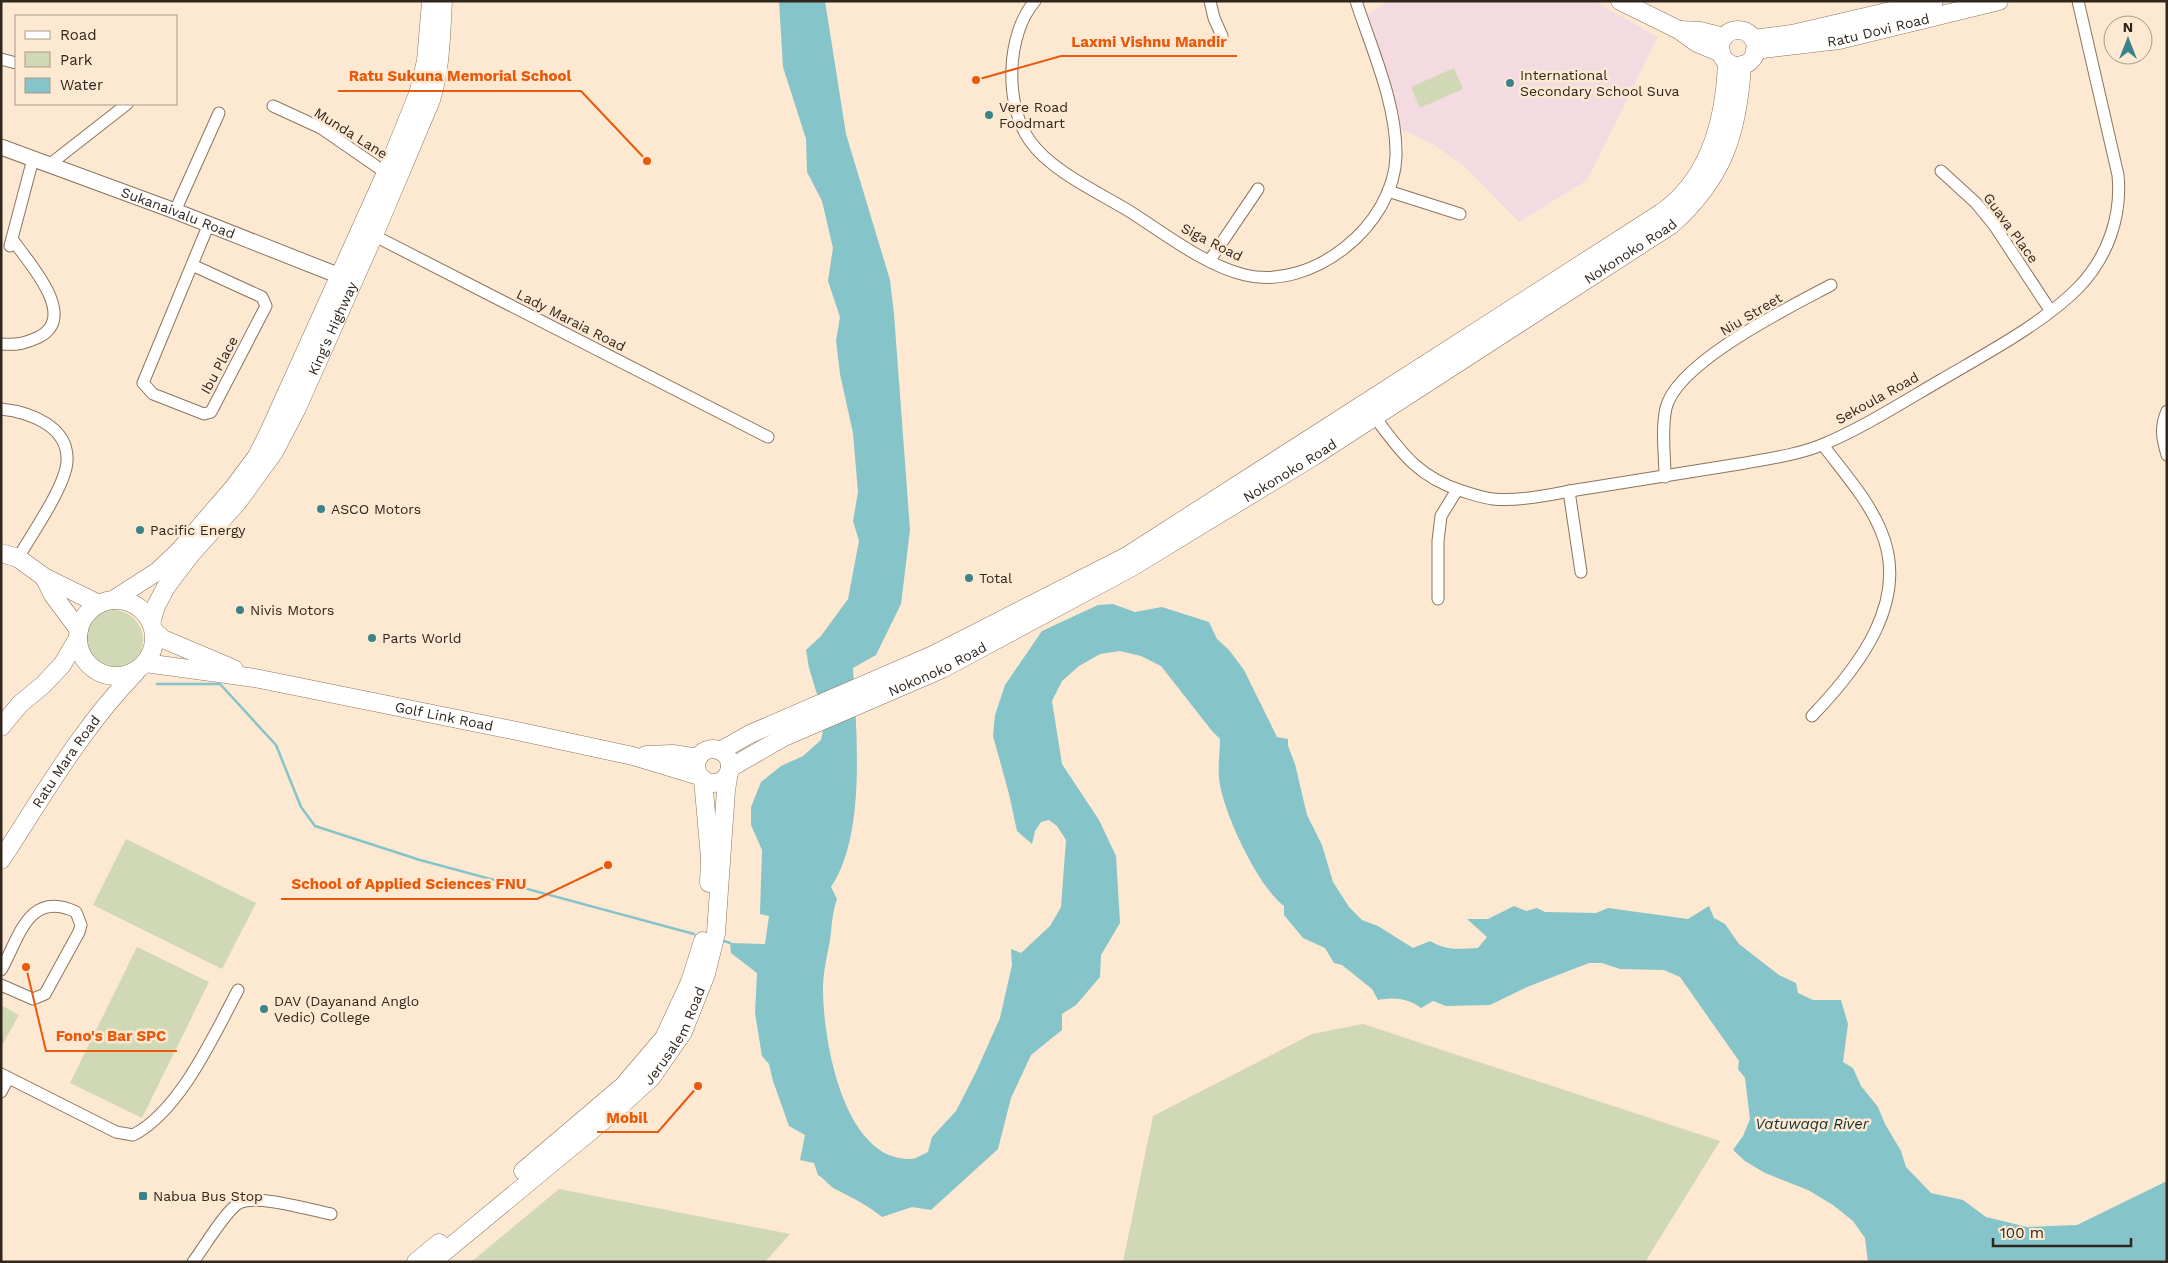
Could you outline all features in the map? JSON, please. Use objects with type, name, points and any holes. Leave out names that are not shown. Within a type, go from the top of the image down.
[{"type":"main road","name":"King's Highway","points":[[367,232],[386,173],[423,79],[431,1]]},
{"type":"main road","name":"King's Highway","points":[[153,627],[156,606],[169,582],[238,504],[274,452],[297,408],[367,232],[422,124],[436,84],[443,1]]},
{"type":"main road","points":[[1620,1],[1679,30],[1700,31],[1728,55],[1751,60],[1754,45],[1749,34],[1738,30],[1733,31],[1728,55]]},
{"type":"main road","name":"Ratu Dovi Road","points":[[1754,45],[1792,34],[1934,1]]},
{"type":"main road","name":"Ratu Dovi Road","points":[[1754,45],[1839,40],[1999,1]]},
{"type":"main road","name":"Nokonoko Road","points":[[730,770],[813,717],[857,697],[933,655],[1089,583],[1127,556],[1369,410],[1675,203],[1695,180],[1709,156],[1720,120],[1728,55]]},
{"type":"main road","name":"Sukanaivalu Road","points":[[1,147],[175,211],[208,226],[347,279]]},
{"type":"main road","name":"King's Highway","points":[[106,602],[170,561],[252,462],[347,279]]},
{"type":"main road","points":[[10,555],[44,577],[106,602]]},
{"type":"main road","points":[[1,727],[20,704],[57,671],[78,634],[90,610],[106,602],[125,601],[145,613],[153,627],[152,653],[142,666],[127,675],[115,676],[93,669],[85,660],[80,650],[78,634],[44,577]]},
{"type":"main road","name":"Golf Link Road","points":[[153,627],[163,639],[255,678]]},
{"type":"main road","name":"Golf Link Road","points":[[142,666],[255,678],[633,756],[701,778]]},
{"type":"main road","name":"Ratu Mara Road","points":[[1,860],[111,697],[142,666]]},
{"type":"main road","name":"Nokonoko Road","points":[[720,750],[750,734],[813,717]]},
{"type":"main road","points":[[720,750],[728,758],[730,770],[723,780],[707,782],[701,778],[696,767],[698,758],[705,751],[720,750]]},
{"type":"main road","name":"Golf Link Road","points":[[633,756],[674,754],[698,758]]},
{"type":"main road","name":"Jerusalem Road","points":[[432,1262],[610,1115],[651,1078],[683,1032],[706,974],[716,934],[726,790],[730,770]]},
{"type":"main road","name":"Jerusalem Road","points":[[416,1262],[623,1086],[664,1038],[690,982],[701,951],[707,920],[710,858],[701,778]]},
{"type":"street","points":[[1210,1],[1214,18],[1222,36]]},
{"type":"street","name":"Siga Road","points":[[1031,2],[1018,30],[1012,70],[1018,113],[1030,141],[1055,165],[1177,242],[1225,269],[1246,276],[1282,276],[1320,265],[1352,243],[1364,230],[1388,191],[1396,158],[1395,130],[1383,83],[1356,1]]},
{"type":"street","name":"Sekoula Road","points":[[1369,410],[1390,440],[1415,467],[1434,480],[1457,490],[1494,500],[1664,477],[1782,456],[1823,445],[1886,412],[1995,348],[2050,310],[2078,287],[2096,264],[2109,242],[2117,217],[2120,193],[2118,175],[2078,3]]},
{"type":"street","points":[[1,59],[15,63]]},
{"type":"street","points":[[49,165],[126,105]]},
{"type":"street","name":"Munda Lane","points":[[273,106],[321,128],[386,173]]},
{"type":"street","points":[[175,211],[219,113]]},
{"type":"street","points":[[1,344],[22,345],[48,332],[55,318],[53,300],[11,243],[33,159]]},
{"type":"street","name":"Guava Place","points":[[1940,171],[1976,203],[1994,225],[2050,310]]},
{"type":"street","points":[[1210,260],[1258,189]]},
{"type":"street","points":[[1388,191],[1460,214]]},
{"type":"street","name":"Ibu Place","points":[[192,265],[262,297],[266,306],[211,412],[204,414],[153,394],[143,382],[208,226]]},
{"type":"street","name":"Lady Maraia Road","points":[[367,232],[768,438]]},
{"type":"street","name":"Niu Street","points":[[1664,477],[1666,407],[1677,386],[1707,359],[1752,330],[1831,285]]},
{"type":"street","points":[[1,409],[26,414],[41,420],[56,431],[63,444],[67,460],[62,480],[10,555]]},
{"type":"street","points":[[2167,411],[2162,424],[2162,437],[2167,454]]},
{"type":"street","points":[[1812,716],[1841,686],[1882,618],[1888,597],[1890,574],[1881,531],[1858,492],[1823,445]]},
{"type":"street","points":[[1438,599],[1438,541],[1441,516],[1457,490]]},
{"type":"street","points":[[1569,491],[1581,572]]},
{"type":"street","points":[[1,970],[16,936],[30,914],[52,906],[68,908],[76,912],[81,925],[80,932],[46,994],[34,999],[1,985]]},
{"type":"street","points":[[1,1092],[5,1077],[116,1132],[133,1135],[151,1122],[179,1091],[201,1059],[238,990]]},
{"type":"street","points":[[193,1262],[230,1210],[239,1203],[261,1200],[331,1214]]},
{"type":"shaded area","name":"International Secondary School Suva","points":[[1390,1],[1594,1],[1658,37],[1587,180],[1519,222],[1464,166],[1433,144],[1400,129],[1364,16]]},
{"type":"green space","points":[[1454,68],[1463,89],[1420,108],[1411,87]]},
{"type":"green space","points":[[107,610],[119,610],[130,615],[138,623],[143,634],[141,652],[130,665],[119,670],[107,670],[96,665],[88,657],[83,646],[83,634],[88,623],[96,615]]},
{"type":"green space","points":[[126,839],[256,903],[222,969],[93,905]]},
{"type":"green space","points":[[137,947],[209,982],[142,1118],[70,1083]]},
{"type":"green space","points":[[1,1005],[19,1015],[1,1047]]},
{"type":"green space","points":[[1363,1024],[1720,1141],[1645,1262],[1123,1262],[1153,1116],[1312,1034]]},
{"type":"green space","points":[[559,1189],[790,1234],[765,1262],[471,1262]]},
{"type":"water","name":"Vatuwaqa River","points":[[779,1],[825,1],[846,134],[890,280],[894,314],[910,530],[901,604],[876,655],[853,668],[857,751],[855,811],[850,839],[842,865],[831,887],[837,899],[823,983],[827,1037],[841,1094],[853,1119],[869,1140],[888,1154],[911,1159],[928,1152],[932,1137],[956,1111],[1000,1018],[1012,965],[1011,949],[1021,953],[1050,926],[1061,907],[1066,840],[1057,826],[1049,820],[1041,822],[1035,831],[1032,844],[1017,831],[993,736],[995,715],[1005,685],[1042,631],[1098,605],[1113,604],[1135,612],[1162,607],[1209,622],[1217,639],[1229,650],[1244,670],[1277,737],[1288,739],[1288,746],[1295,764],[1307,815],[1322,845],[1333,882],[1349,907],[1362,920],[1378,926],[1413,948],[1430,941],[1448,948],[1464,949],[1478,948],[1487,937],[1467,919],[1488,919],[1514,906],[1526,911],[1537,908],[1545,912],[1596,913],[1608,908],[1688,919],[1709,906],[1714,918],[1725,924],[1739,944],[1779,975],[1796,983],[1798,993],[1813,1000],[1841,1000],[1848,1024],[1843,1062],[1853,1068],[1861,1086],[1878,1107],[1885,1124],[1901,1151],[1906,1167],[1931,1193],[1963,1200],[1986,1217],[2027,1227],[2077,1225],[2167,1181],[2167,1262],[1868,1262],[1865,1238],[1853,1221],[1833,1205],[1808,1190],[1765,1173],[1745,1161],[1733,1150],[1743,1136],[1750,1119],[1745,1078],[1738,1069],[1739,1061],[1680,977],[1664,970],[1620,969],[1602,963],[1589,963],[1527,987],[1490,1005],[1446,1006],[1433,1001],[1421,1008],[1401,999],[1378,1000],[1372,989],[1342,965],[1334,963],[1325,948],[1303,938],[1284,915],[1284,906],[1263,882],[1242,846],[1226,808],[1219,777],[1220,739],[1161,666],[1141,656],[1120,651],[1100,654],[1079,666],[1062,681],[1052,701],[1062,764],[1099,820],[1116,856],[1120,923],[1101,955],[1100,977],[1076,1005],[1062,1014],[1062,1030],[1031,1055],[1011,1098],[998,1149],[931,1210],[912,1207],[882,1217],[865,1205],[832,1187],[818,1175],[814,1163],[800,1160],[805,1135],[789,1126],[769,1064],[762,1056],[755,1013],[757,973],[731,953],[730,943],[765,944],[769,916],[760,914],[762,850],[751,825],[751,807],[761,782],[781,766],[803,756],[821,740],[825,720],[809,668],[806,650],[821,636],[848,599],[859,541],[853,521],[858,492],[853,433],[840,374],[836,341],[840,317],[828,281],[833,248],[822,201],[807,172],[806,139],[783,67]]},
{"type":"waterway","points":[[157,684],[220,684],[276,745],[301,807],[315,826],[420,860],[694,934]]},
{"type":"waterway","points":[[724,941],[730,943]]},
{"type":"place","name":"Laxmi Vishnu Mandir","points":[[976,80]]},
{"type":"place","name":"International Secondary School Suva","points":[[1510,83]]},
{"type":"place","name":"Vere Road Foodmart","points":[[989,115]]},
{"type":"place","name":"Ratu Sukuna Memorial School","points":[[647,161]]},
{"type":"place","name":"ASCO Motors","points":[[321,509]]},
{"type":"place","name":"Pacific Energy","points":[[140,530]]},
{"type":"place","name":"Total","points":[[969,578]]},
{"type":"place","name":"Nivis Motors","points":[[240,610]]},
{"type":"place","name":"Parts World","points":[[372,638]]},
{"type":"place","name":"School of Applied Sciences FNU","points":[[608,865]]},
{"type":"place","name":"Fono's Bar SPC","points":[[26,967]]},
{"type":"place","name":"DAV (Dayanand Anglo Vedic) College","points":[[264,1009]]},
{"type":"place","name":"Mobil","points":[[698,1086]]},
{"type":"place","name":"Nabua Bus Stop","points":[[143,1196]]}]
